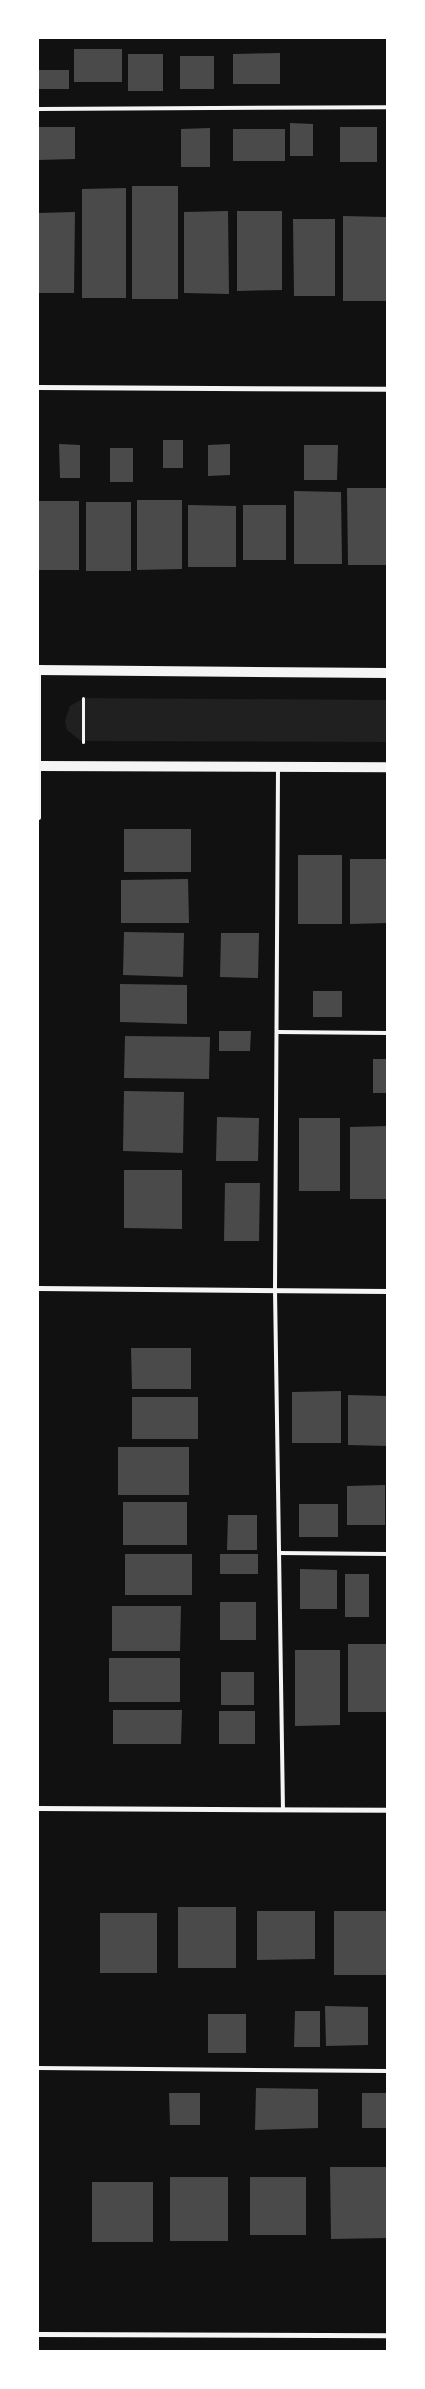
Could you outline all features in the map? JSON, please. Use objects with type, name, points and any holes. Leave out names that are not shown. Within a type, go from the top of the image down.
[{"type":"main road","points":[[38,670],[388,674]]},
{"type":"main road","points":[[38,766],[388,767]]},
{"type":"street","points":[[38,387],[388,389]]},
{"type":"street","points":[[38,670],[38,816]]},
{"type":"street","points":[[38,1288],[388,1291]]},
{"type":"street","points":[[38,1808],[388,1810]]},
{"type":"street","points":[[38,2334],[388,2335]]},
{"type":"lane","points":[[38,109],[388,106]]},
{"type":"lane","points":[[278,767],[275,1290],[284,1809]]},
{"type":"lane","points":[[277,1032],[388,1033]]},
{"type":"lane","points":[[279,1553],[388,1554]]},
{"type":"lane","points":[[38,2068],[388,2071]]},
{"type":"path","points":[[83,698],[83,742]]},
{"type":"shaded area","points":[[84,698],[387,700],[387,742],[81,741],[67,730],[65,721],[70,706]]},
{"type":"building","points":[[74,49],[122,49],[122,82],[74,82]]},
{"type":"building","points":[[280,53],[280,84],[233,84],[233,54]]},
{"type":"building","points":[[128,54],[163,54],[163,91],[128,91]]},
{"type":"building","points":[[180,56],[214,56],[214,89],[180,89]]},
{"type":"building","points":[[38,70],[69,70],[69,89],[38,89]]},
{"type":"building","points":[[290,123],[313,124],[313,156],[290,156]]},
{"type":"building","points":[[38,127],[75,127],[75,159],[38,160]]},
{"type":"building","points":[[340,127],[377,127],[377,162],[340,162]]},
{"type":"building","points":[[210,128],[210,167],[181,167],[181,129]]},
{"type":"building","points":[[233,129],[285,129],[285,161],[233,161]]},
{"type":"building","points":[[132,186],[178,186],[178,299],[132,299]]},
{"type":"building","points":[[126,188],[126,298],[82,298],[82,189]]},
{"type":"building","points":[[228,211],[229,294],[184,293],[184,212]]},
{"type":"building","points":[[237,211],[282,211],[282,290],[237,291]]},
{"type":"building","points":[[75,212],[74,293],[38,293],[38,213]]},
{"type":"building","points":[[343,216],[386,217],[386,301],[343,301]]},
{"type":"building","points":[[293,219],[335,219],[335,296],[294,296]]},
{"type":"building","points":[[163,440],[183,440],[183,468],[163,468]]},
{"type":"building","points":[[59,444],[80,445],[80,478],[60,478]]},
{"type":"building","points":[[230,444],[230,475],[208,476],[208,445]]},
{"type":"building","points":[[304,445],[338,445],[337,480],[304,480]]},
{"type":"building","points":[[110,448],[133,448],[133,482],[110,482]]},
{"type":"building","points":[[347,488],[388,488],[388,565],[348,565]]},
{"type":"building","points":[[294,491],[341,492],[342,564],[294,564]]},
{"type":"building","points":[[137,500],[182,500],[182,569],[137,570]]},
{"type":"building","points":[[38,501],[79,501],[79,570],[38,570]]},
{"type":"building","points":[[86,502],[131,502],[131,571],[86,571]]},
{"type":"building","points":[[188,505],[236,506],[236,567],[188,567]]},
{"type":"building","points":[[243,505],[286,505],[286,560],[243,560]]},
{"type":"building","points":[[124,829],[191,829],[191,872],[124,872]]},
{"type":"building","points":[[298,855],[342,855],[342,924],[298,924]]},
{"type":"building","points":[[350,859],[388,859],[388,923],[350,924]]},
{"type":"building","points":[[188,879],[189,923],[121,923],[121,880]]},
{"type":"building","points":[[124,932],[184,933],[183,977],[123,975]]},
{"type":"building","points":[[221,933],[259,933],[258,978],[220,977]]},
{"type":"building","points":[[120,984],[187,985],[187,1024],[120,1022]]},
{"type":"building","points":[[313,991],[342,991],[342,1017],[313,1017]]},
{"type":"building","points":[[219,1031],[251,1031],[250,1051],[219,1051]]},
{"type":"building","points":[[125,1036],[210,1037],[209,1079],[124,1078]]},
{"type":"building","points":[[373,1059],[388,1059],[388,1093],[373,1093]]},
{"type":"building","points":[[124,1091],[184,1092],[183,1153],[123,1151]]},
{"type":"building","points":[[217,1117],[259,1118],[258,1161],[216,1161]]},
{"type":"building","points":[[299,1118],[340,1118],[340,1191],[299,1191]]},
{"type":"building","points":[[388,1126],[388,1199],[350,1199],[350,1127]]},
{"type":"building","points":[[124,1170],[182,1170],[182,1229],[124,1228]]},
{"type":"building","points":[[225,1183],[260,1183],[259,1241],[224,1241]]},
{"type":"building","points":[[131,1348],[191,1348],[191,1389],[132,1389]]},
{"type":"building","points":[[341,1391],[341,1443],[292,1443],[292,1392]]},
{"type":"building","points":[[348,1395],[388,1396],[388,1446],[348,1445]]},
{"type":"building","points":[[132,1397],[198,1397],[198,1439],[132,1439]]},
{"type":"building","points":[[118,1447],[189,1447],[189,1495],[118,1495]]},
{"type":"building","points":[[385,1485],[385,1525],[347,1525],[347,1486]]},
{"type":"building","points":[[123,1502],[187,1502],[187,1545],[123,1545]]},
{"type":"building","points":[[299,1504],[338,1504],[338,1537],[299,1537]]},
{"type":"building","points":[[228,1515],[257,1515],[257,1550],[227,1550]]},
{"type":"building","points":[[125,1554],[192,1554],[192,1595],[125,1595]]},
{"type":"building","points":[[220,1554],[258,1554],[258,1574],[220,1574]]},
{"type":"building","points":[[300,1569],[337,1570],[337,1609],[300,1609]]},
{"type":"building","points":[[345,1574],[369,1574],[369,1617],[345,1617]]},
{"type":"building","points":[[220,1602],[256,1602],[256,1640],[220,1640]]},
{"type":"building","points":[[112,1606],[181,1606],[180,1651],[112,1651]]},
{"type":"building","points":[[348,1644],[388,1644],[388,1712],[348,1712]]},
{"type":"building","points":[[295,1650],[340,1650],[340,1725],[295,1726]]},
{"type":"building","points":[[109,1658],[180,1658],[180,1702],[109,1702]]},
{"type":"building","points":[[221,1672],[254,1672],[254,1705],[221,1705]]},
{"type":"building","points":[[113,1710],[182,1710],[181,1744],[113,1744]]},
{"type":"building","points":[[219,1711],[255,1711],[255,1744],[219,1744]]},
{"type":"building","points":[[178,1907],[236,1907],[236,1968],[178,1968]]},
{"type":"building","points":[[257,1911],[315,1911],[315,1959],[257,1960]]},
{"type":"building","points":[[334,1911],[388,1911],[388,1975],[334,1975]]},
{"type":"building","points":[[100,1913],[157,1913],[157,1973],[100,1973]]},
{"type":"building","points":[[325,2006],[368,2007],[368,2045],[326,2046]]},
{"type":"building","points":[[295,2011],[320,2011],[320,2047],[294,2047]]},
{"type":"building","points":[[208,2014],[246,2014],[246,2053],[208,2053]]},
{"type":"building","points":[[256,2088],[318,2089],[318,2128],[255,2130]]},
{"type":"building","points":[[169,2093],[200,2093],[200,2125],[170,2125]]},
{"type":"building","points":[[362,2093],[388,2093],[388,2128],[362,2128]]},
{"type":"building","points":[[330,2167],[388,2167],[388,2238],[331,2239]]},
{"type":"building","points":[[170,2177],[228,2177],[228,2241],[170,2241]]},
{"type":"building","points":[[250,2177],[306,2177],[306,2235],[250,2235]]},
{"type":"building","points":[[92,2182],[153,2182],[153,2242],[92,2242]]}]
